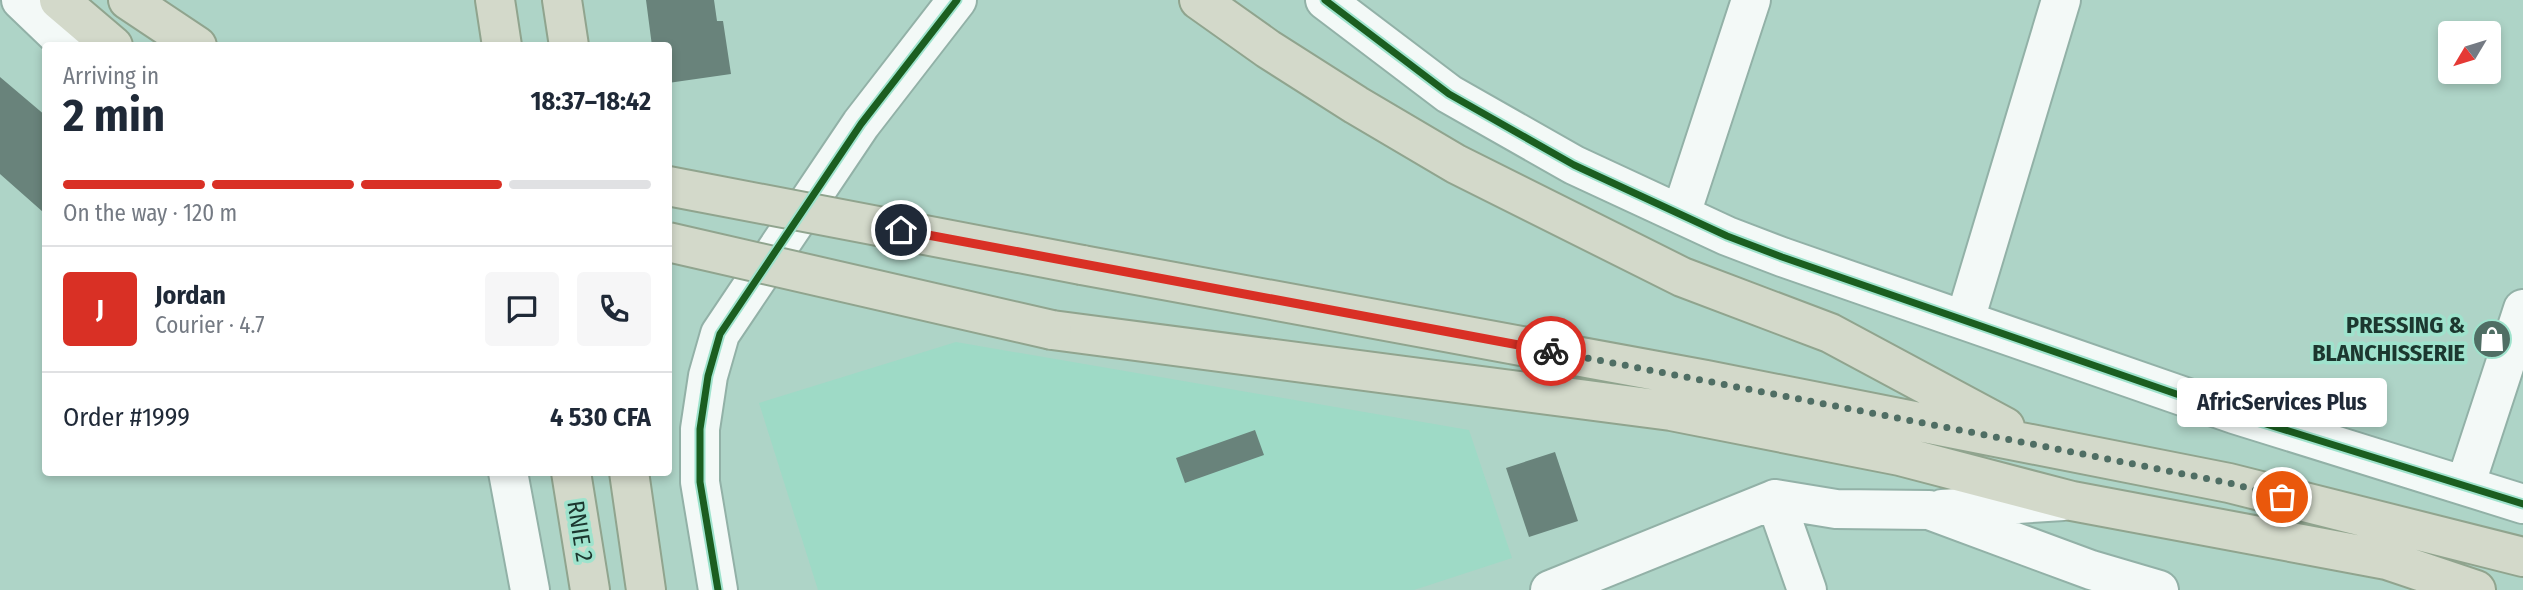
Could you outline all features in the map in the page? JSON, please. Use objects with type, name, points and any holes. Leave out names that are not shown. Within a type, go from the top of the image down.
[{"type":"highway","points":[[59,0],[108,42]]},
{"type":"highway","points":[[128,0],[191,42]]},
{"type":"highway","points":[[495,0],[501,42]]},
{"type":"highway","points":[[562,0],[568,42]]},
{"type":"highway","points":[[1199,0],[1268,49],[1456,164],[1682,277],[1830,333],[2037,445]]},
{"type":"highway","points":[[672,187],[1706,380],[2229,483],[2523,557]]},
{"type":"highway","points":[[672,243],[1052,330],[1671,411],[1900,456],[2073,501],[2387,560],[2476,590]]},
{"type":"highway","name":"RNIE 2","points":[[572,476],[590,590]]},
{"type":"highway","points":[[630,476],[646,590]]},
{"type":"street","points":[[21,0],[65,42]]},
{"type":"street","points":[[718,590],[700,482],[700,429],[708,376],[720,334],[861,124],[957,0]]},
{"type":"street","points":[[1325,0],[1449,93],[1574,165],[1782,257],[2234,414],[2523,504]]},
{"type":"street","points":[[1681,214],[1751,0]]},
{"type":"street","points":[[1965,320],[2060,0]]},
{"type":"street","points":[[2465,486],[2523,309]]},
{"type":"street","points":[[509,476],[530,590]]},
{"type":"street","points":[[1550,590],[1775,499],[1836,509],[1929,510],[2073,501]]},
{"type":"street","points":[[1775,499],[1807,590]]},
{"type":"street","points":[[1929,510],[2091,570],[2159,590]]},
{"type":"shaded area","points":[[956,342],[1469,430],[1512,558],[1414,590],[818,590],[759,403]]},
{"type":"building","points":[[646,0],[714,0],[717,21],[723,21],[731,74],[672,82],[672,42],[651,42]]},
{"type":"building","points":[[0,77],[42,113],[42,211],[0,174]]},
{"type":"building","points":[[1255,430],[1264,455],[1185,483],[1176,458]]},
{"type":"building","points":[[1555,452],[1578,521],[1529,537],[1506,468]]},
{"type":"cycle path","points":[[718,590],[700,482],[700,429],[708,376],[720,334],[861,124],[957,0]]},
{"type":"cycle path","points":[[1325,0],[1449,94],[1574,165],[1727,236],[2234,414],[2523,504]]},
{"type":"way so far","points":[[1551,351],[2229,483],[2282,497]]},
{"type":"place","name":"PRESSING & BLANCHISSERIE","points":[[2492,339]]},
{"type":"place","name":"AfricServices Plus","points":[[2282,497]]},
{"type":"route","points":[[901,230],[1551,351]]}]
